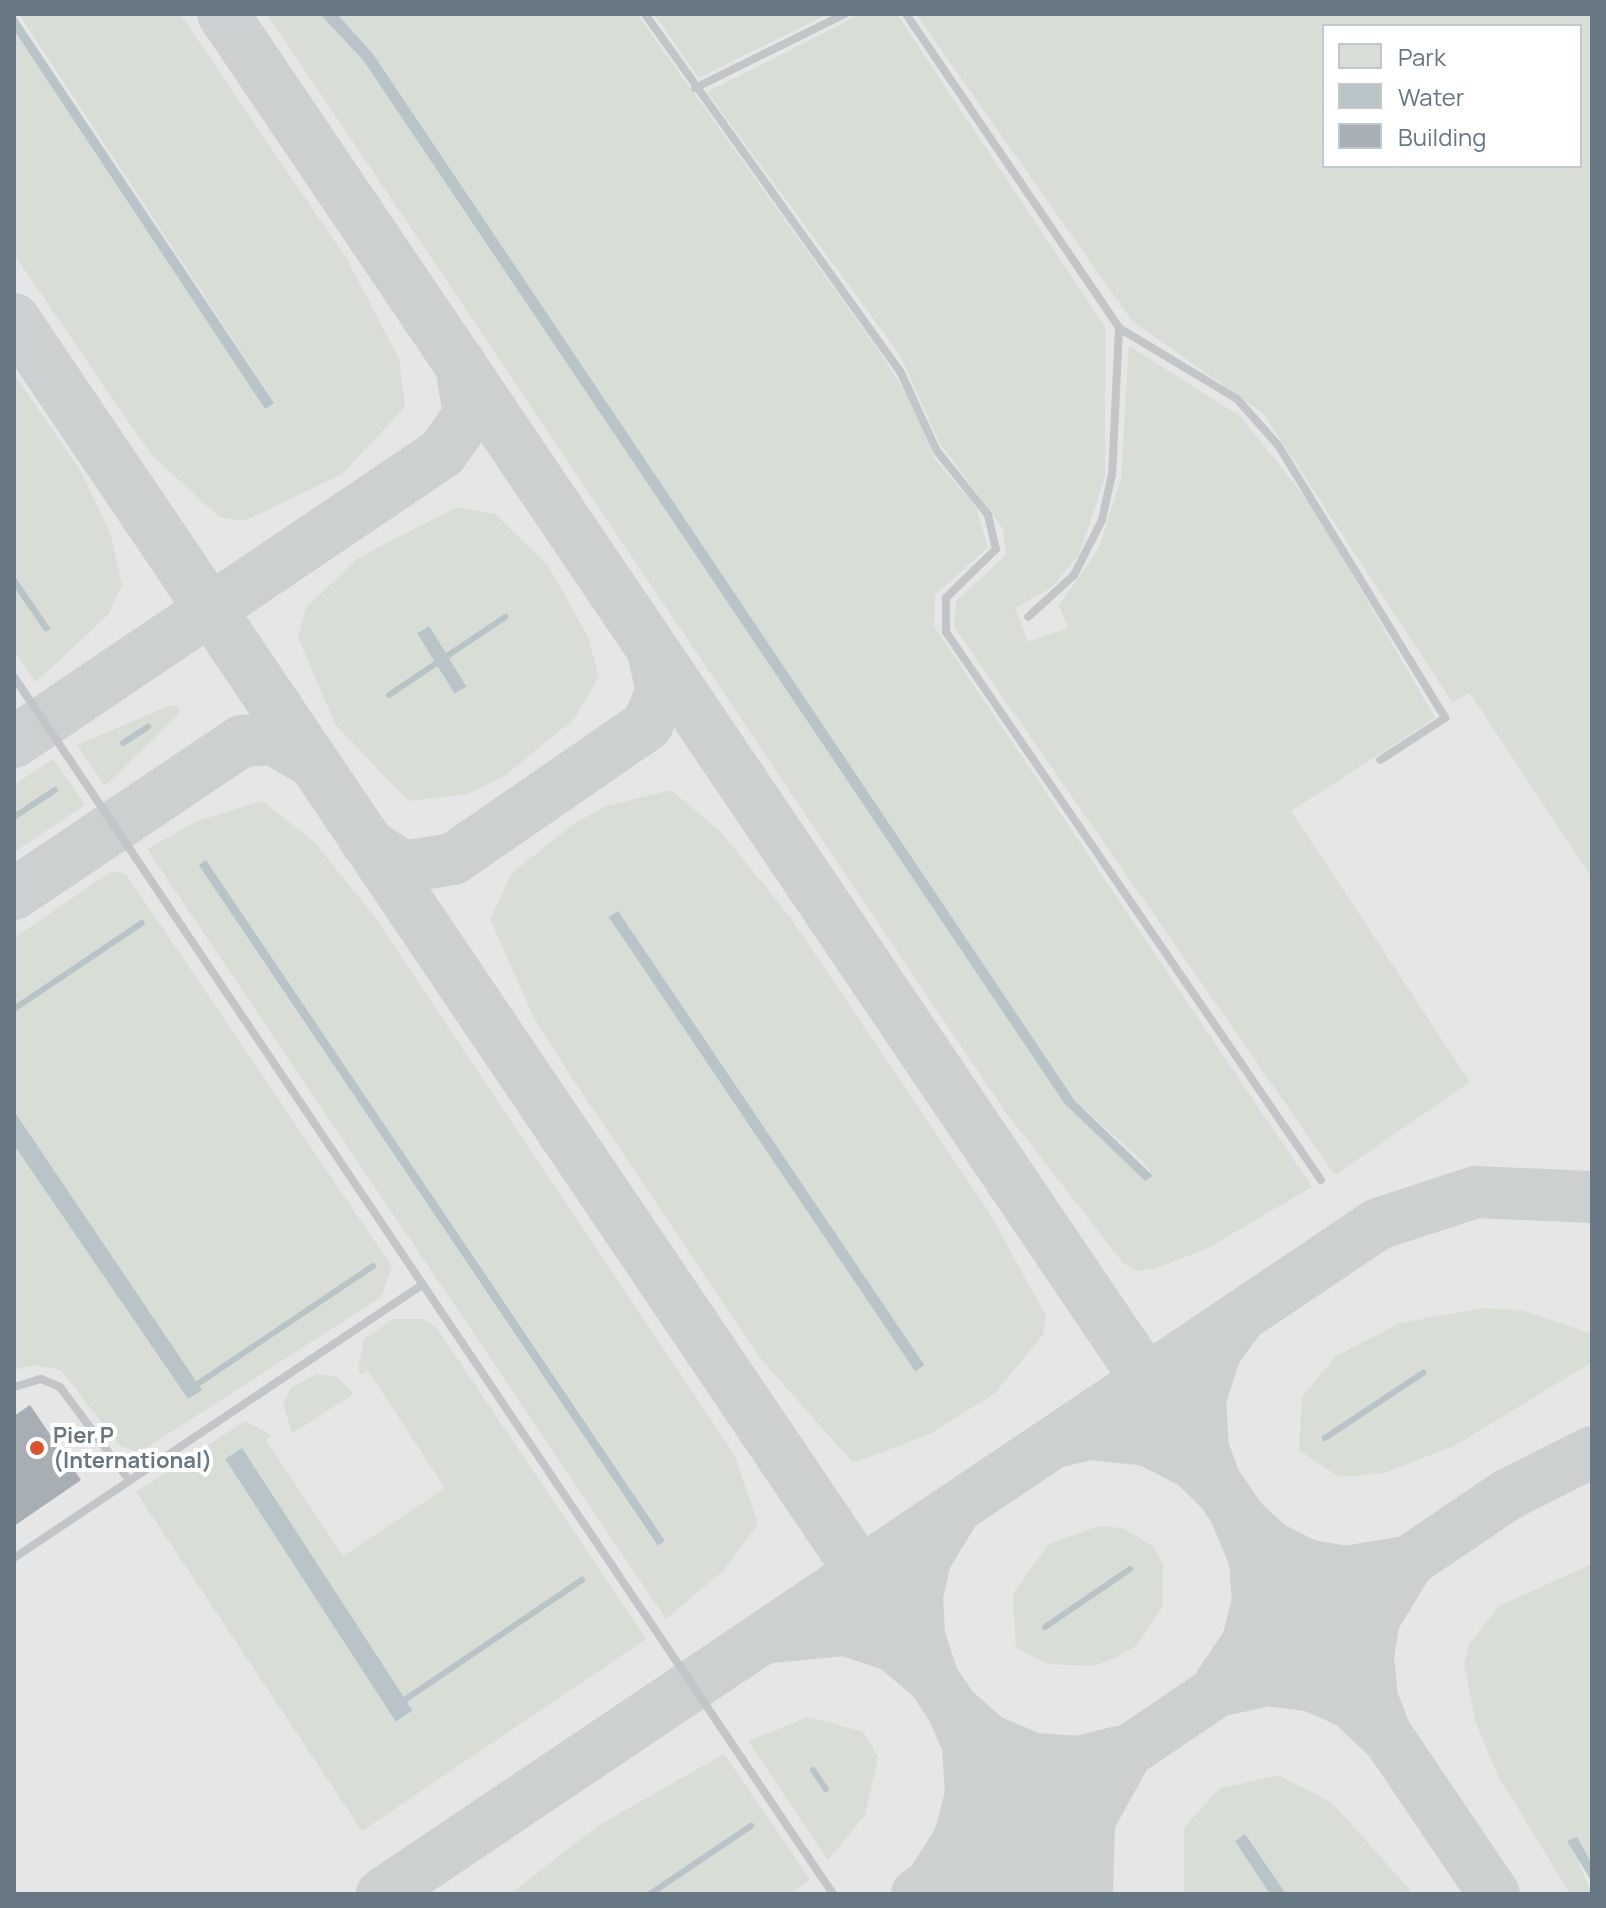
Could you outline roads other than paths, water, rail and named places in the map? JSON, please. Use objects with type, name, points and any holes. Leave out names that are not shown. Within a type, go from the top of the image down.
[{"type":"lane","points":[[645,14],[900,371],[937,451],[993,526],[991,559],[946,598],[946,632],[1321,1180]]},
{"type":"lane","points":[[695,88],[845,14]]},
{"type":"lane","points":[[906,14],[1119,328],[1237,399],[1278,445],[1445,718],[1380,760]]},
{"type":"lane","points":[[1028,617],[1074,575],[1102,520],[1112,474],[1119,328]]},
{"type":"lane","points":[[14,677],[833,1894]]},
{"type":"lane","points":[[14,1558],[423,1284]]},
{"type":"lane","points":[[14,1387],[41,1379],[60,1387],[129,1480]]},
{"type":"water","points":[[14,14],[274,403],[265,409],[14,30]]},
{"type":"water","points":[[320,14],[337,14],[373,54],[1075,1101],[1153,1176],[1145,1181],[1064,1103],[363,60]]},
{"type":"water","points":[[14,575],[51,629],[45,632],[14,587]]},
{"type":"water","points":[[429,626],[467,686],[455,694],[417,633]]},
{"type":"water","points":[[206,860],[665,1541],[658,1546],[199,865]]},
{"type":"water","points":[[618,911],[924,1365],[915,1371],[609,917]]},
{"type":"water","points":[[14,1111],[202,1390],[188,1399],[14,1145]]},
{"type":"water","points":[[242,1448],[412,1711],[396,1721],[225,1459]]},
{"type":"water","points":[[1245,1834],[1286,1894],[1270,1894],[1235,1841]]},
{"type":"water","points":[[1577,1837],[1592,1864],[1592,1882],[1567,1841]]},
{"type":"waterway","points":[[389,695],[505,617]]},
{"type":"waterway","points":[[123,743],[148,727]]},
{"type":"waterway","points":[[14,817],[55,790]]},
{"type":"waterway","points":[[14,1009],[142,923]]},
{"type":"waterway","points":[[193,1387],[373,1266]]},
{"type":"waterway","points":[[1325,1438],[1423,1373]]},
{"type":"waterway","points":[[1045,1627],[1130,1569]]},
{"type":"waterway","points":[[400,1703],[582,1580]]},
{"type":"waterway","points":[[813,1770],[826,1789]]},
{"type":"waterway","points":[[650,1894],[751,1826]]},
{"type":"place","name":"Pier P (International)","points":[[37,1448]]}]
